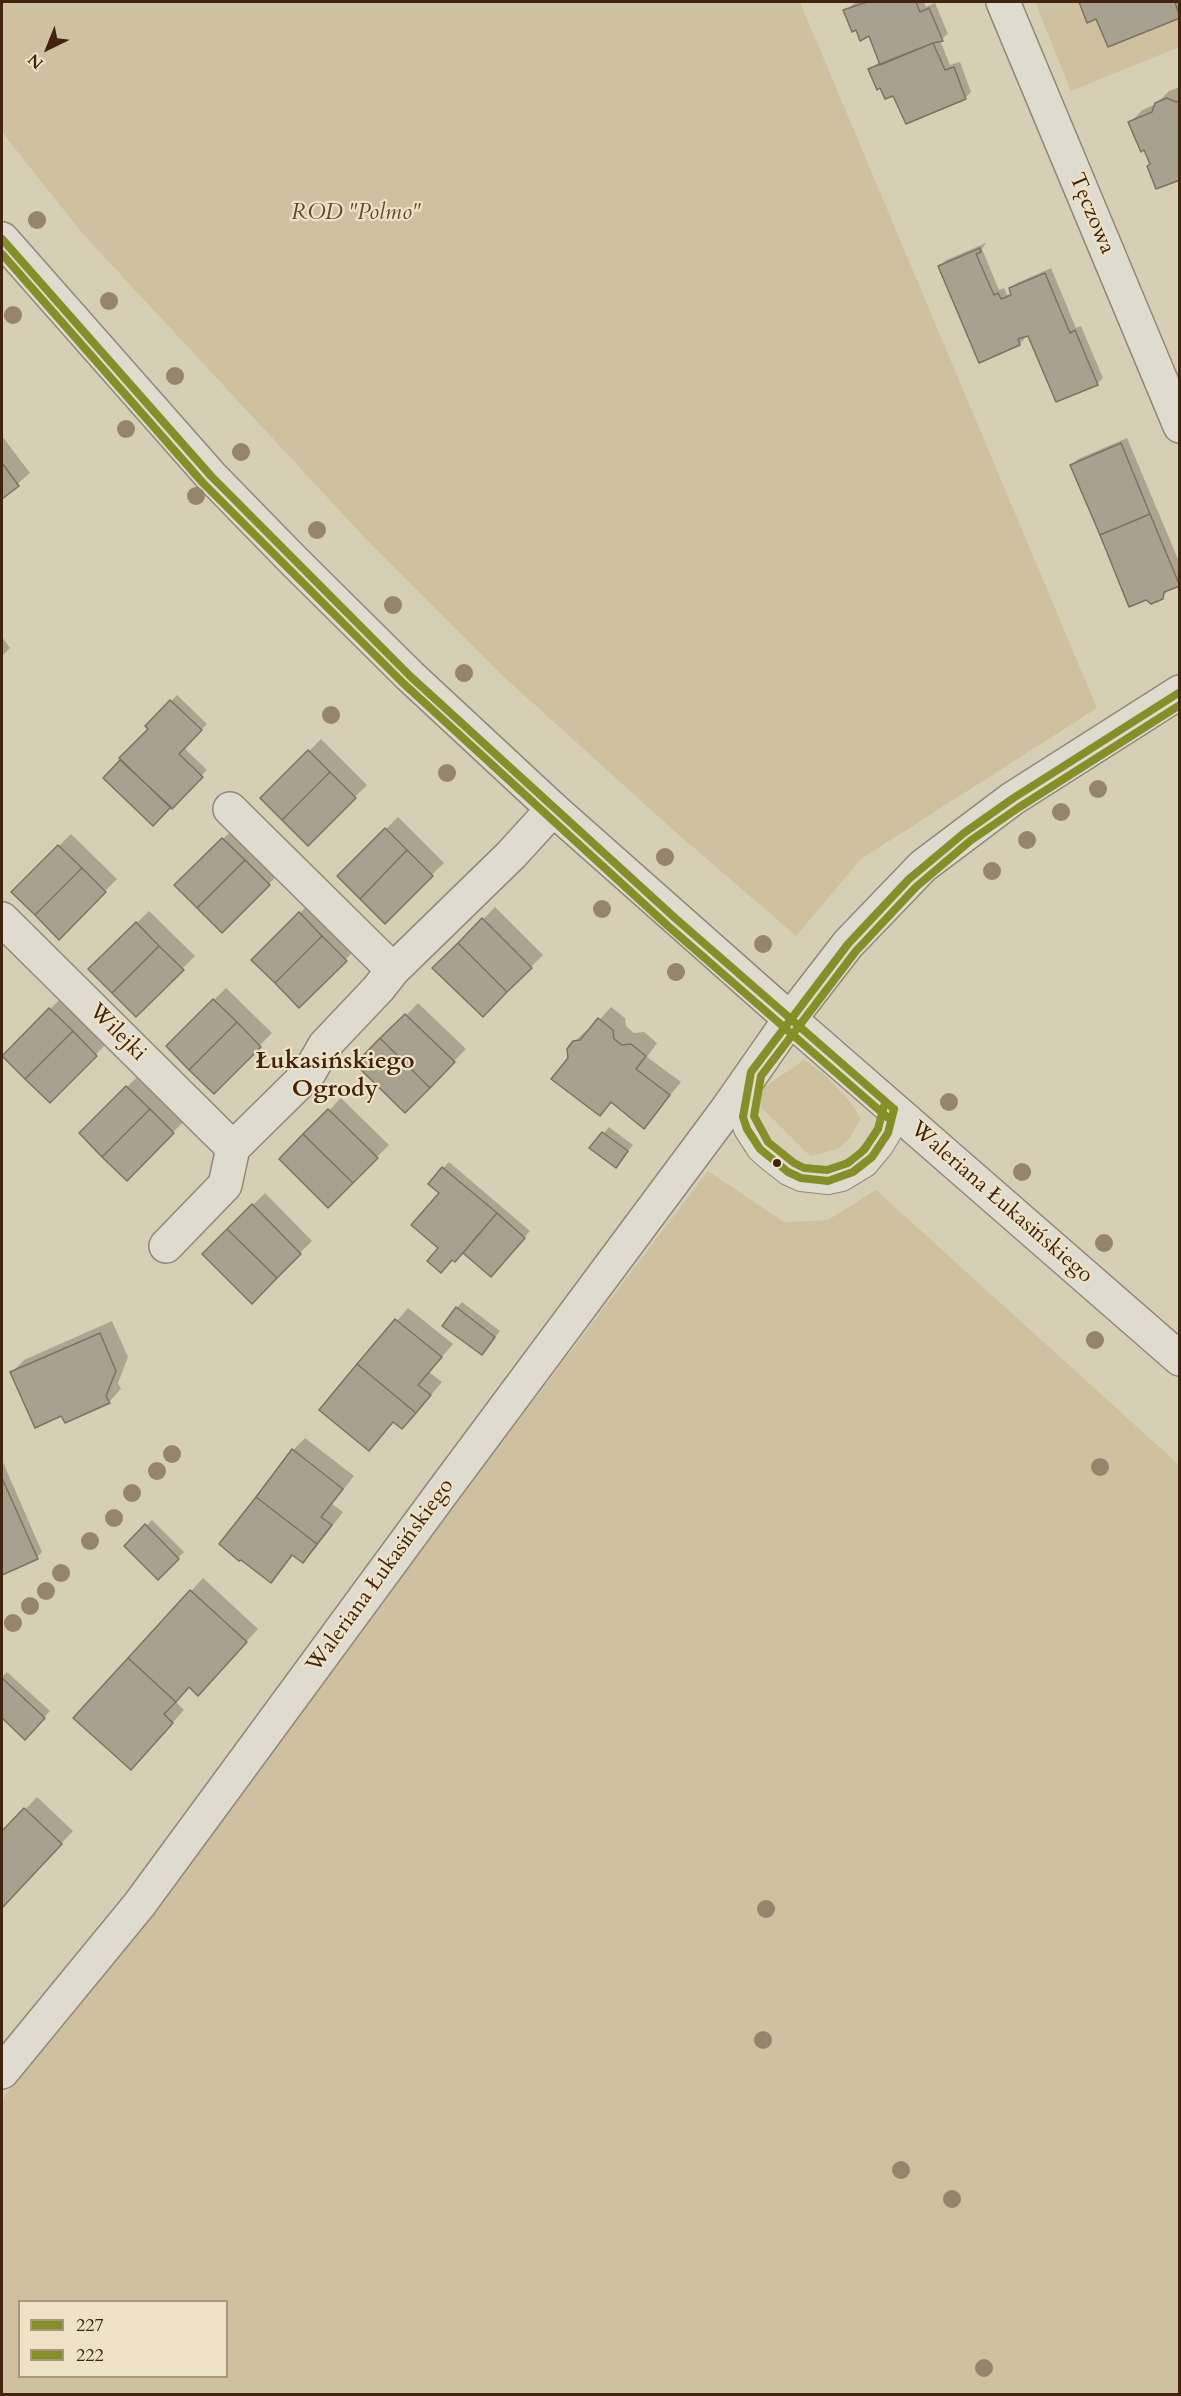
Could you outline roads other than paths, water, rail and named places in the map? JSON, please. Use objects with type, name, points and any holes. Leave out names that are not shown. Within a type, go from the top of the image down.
[{"type":"street","name":"Tęczowa","points":[[1002,2],[1179,426]]},
{"type":"street","name":"Waleriana Łukasińskiego","points":[[2,239],[211,476],[410,675],[553,809],[1179,1359]]},
{"type":"street","points":[[751,1072],[848,944],[923,866],[1012,799],[1179,692]]},
{"type":"street","points":[[230,809],[393,970]]},
{"type":"street","points":[[166,1246],[225,1185],[233,1148],[309,1073],[325,1045],[393,970],[511,855],[553,809]]},
{"type":"street","name":"Wilejki","points":[[2,919],[233,1148]]},
{"type":"street","name":"Waleriana Łukasińskiego","points":[[2,2072],[139,1905],[445,1488],[721,1118],[751,1072]]},
{"type":"lane","points":[[751,1072],[744,1102],[743,1117],[747,1129],[760,1149],[788,1172],[801,1178],[828,1181],[842,1178],[865,1164],[888,1133],[894,1109]]},
{"type":"district","name":"Łukasińskiego Ogrody","points":[[335,1076]]},
{"type":"park label","name":"ROD \"Polmo\"","points":[[356,214]]}]
